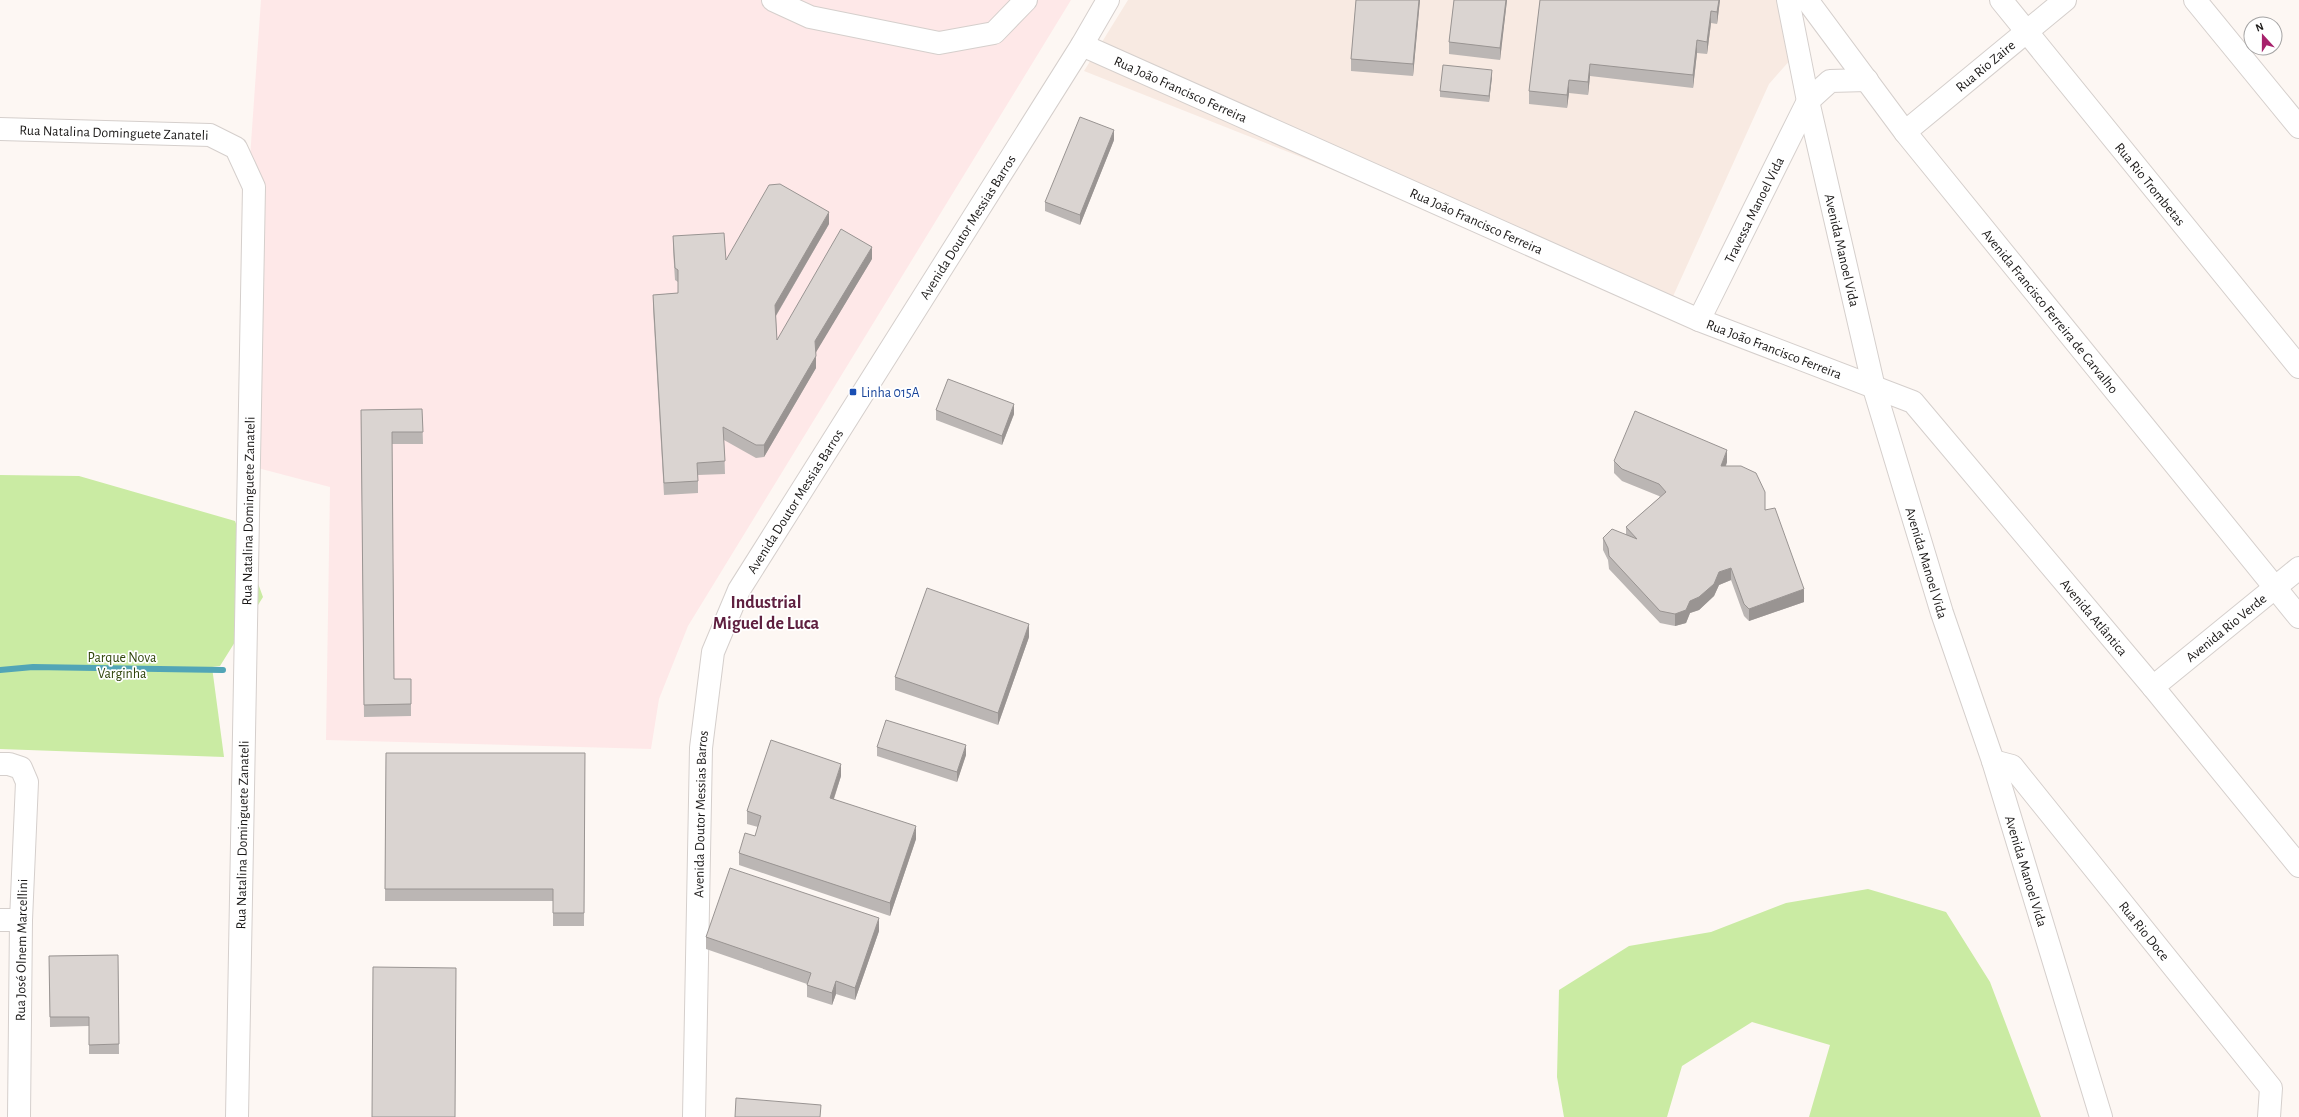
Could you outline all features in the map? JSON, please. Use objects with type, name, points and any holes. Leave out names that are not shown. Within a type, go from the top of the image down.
[{"type":"street","points":[[773,0],[810,17],[939,43],[994,33],[1026,0]]},
{"type":"street","name":"Avenida Doutor Messias Barros","points":[[694,1117],[701,748],[713,652],[739,590],[1082,45],[1108,0]]},
{"type":"street","name":"Avenida Manoel Vida","points":[[1788,0],[1808,101],[1874,388],[1942,613],[1993,761],[2100,1117]]},
{"type":"street","name":"Avenida Francisco Ferreira de Carvalho","points":[[1807,0],[1905,132],[2299,617]]},
{"type":"street","name":"Rua Rio Trombetas","points":[[2001,0],[2299,368]]},
{"type":"street","name":"Rua Rio Zaire","points":[[1905,132],[2065,0]]},
{"type":"street","points":[[2195,0],[2299,127]]},
{"type":"street","name":"Rua João Francisco Ferreira","points":[[1082,45],[1699,320],[1874,388]]},
{"type":"street","points":[[1808,101],[1830,81],[1867,80]]},
{"type":"street","name":"Travessa Manoel Vida","points":[[1699,320],[1808,101]]},
{"type":"street","name":"Rua Natalina Dominguete Zanateli","points":[[0,128],[210,135],[236,148],[254,187],[237,1117]]},
{"type":"street","name":"Avenida Atlântica","points":[[1874,388],[1913,402],[2153,687],[2299,866]]},
{"type":"street","name":"Avenida Rio Verde","points":[[2153,687],[2299,568]]},
{"type":"street","name":"Rua Rio Doce","points":[[1993,761],[2012,766],[2271,1088],[2269,1117]]},
{"type":"street","name":"Rua José Olnem Marcellini","points":[[0,764],[9,764],[21,768],[27,782],[10,920],[10,1082],[19,1117]]},
{"type":"shaded area","points":[[261,0],[1071,0],[688,626],[659,699],[651,749],[326,740],[330,487],[250,466],[246,215]]},
{"type":"shaded area","points":[[1128,0],[1788,0],[1799,50],[1769,84],[1670,303],[1084,71]]},
{"type":"green space","name":"Parque Nova Varginha","points":[[0,475],[79,476],[235,521],[263,597],[220,666],[212,667],[224,757],[0,749]]},
{"type":"green space","points":[[1868,889],[1946,912],[1990,982],[2041,1117],[1809,1117],[1830,1045],[1752,1022],[1682,1066],[1667,1117],[1564,1117],[1557,1077],[1559,990],[1629,946],[1711,932],[1786,903]]},
{"type":"building","points":[[1356,0],[1419,0],[1413,64],[1351,59]]},
{"type":"building","points":[[1454,0],[1506,0],[1500,48],[1449,42]]},
{"type":"building","points":[[1540,0],[1719,0],[1717,12],[1711,11],[1707,42],[1697,40],[1693,75],[1590,64],[1588,82],[1569,80],[1567,95],[1529,91]]},
{"type":"building","points":[[1443,65],[1492,70],[1489,96],[1440,91]]},
{"type":"building","points":[[1080,117],[1114,130],[1080,215],[1045,202]]},
{"type":"building","points":[[780,184],[829,212],[775,305],[777,340],[841,229],[872,247],[815,341],[816,356],[764,445],[756,445],[723,427],[725,461],[697,463],[698,481],[664,483],[653,295],[678,293],[678,270],[675,268],[673,236],[724,233],[726,260],[769,185]]},
{"type":"building","points":[[948,379],[1014,404],[1002,436],[936,410]]},
{"type":"building","points":[[422,409],[423,432],[392,432],[394,679],[411,679],[411,704],[364,705],[361,410]]},
{"type":"building","points":[[1635,411],[1727,450],[1721,466],[1741,466],[1756,473],[1765,492],[1765,510],[1775,508],[1804,589],[1749,609],[1744,604],[1731,568],[1719,572],[1714,584],[1699,597],[1690,601],[1686,610],[1675,614],[1660,611],[1609,556],[1608,548],[1603,538],[1612,529],[1637,539],[1626,527],[1666,492],[1659,484],[1622,469],[1614,461]]},
{"type":"building","points":[[927,588],[1029,624],[998,713],[895,677]]},
{"type":"building","points":[[886,720],[966,745],[957,772],[877,747]]},
{"type":"building","points":[[771,740],[841,764],[830,798],[916,826],[890,903],[739,853],[745,833],[755,836],[761,816],[747,811]]},
{"type":"building","points":[[386,753],[585,753],[584,913],[553,913],[553,889],[385,889]]},
{"type":"building","points":[[730,868],[879,918],[855,988],[836,981],[832,993],[807,985],[811,973],[706,937]]},
{"type":"building","points":[[118,955],[119,1044],[89,1045],[89,1017],[50,1017],[49,956]]},
{"type":"building","points":[[373,967],[456,968],[455,1117],[372,1117]]},
{"type":"building","points":[[736,1098],[821,1105],[820,1117],[735,1117]]},
{"type":"waterway","points":[[0,670],[33,667],[223,670]]},
{"type":"place","name":"Linha 015A","points":[[853,392]]},
{"type":"district","name":"Industrial Miguel de Luca","points":[[766,612]]}]
